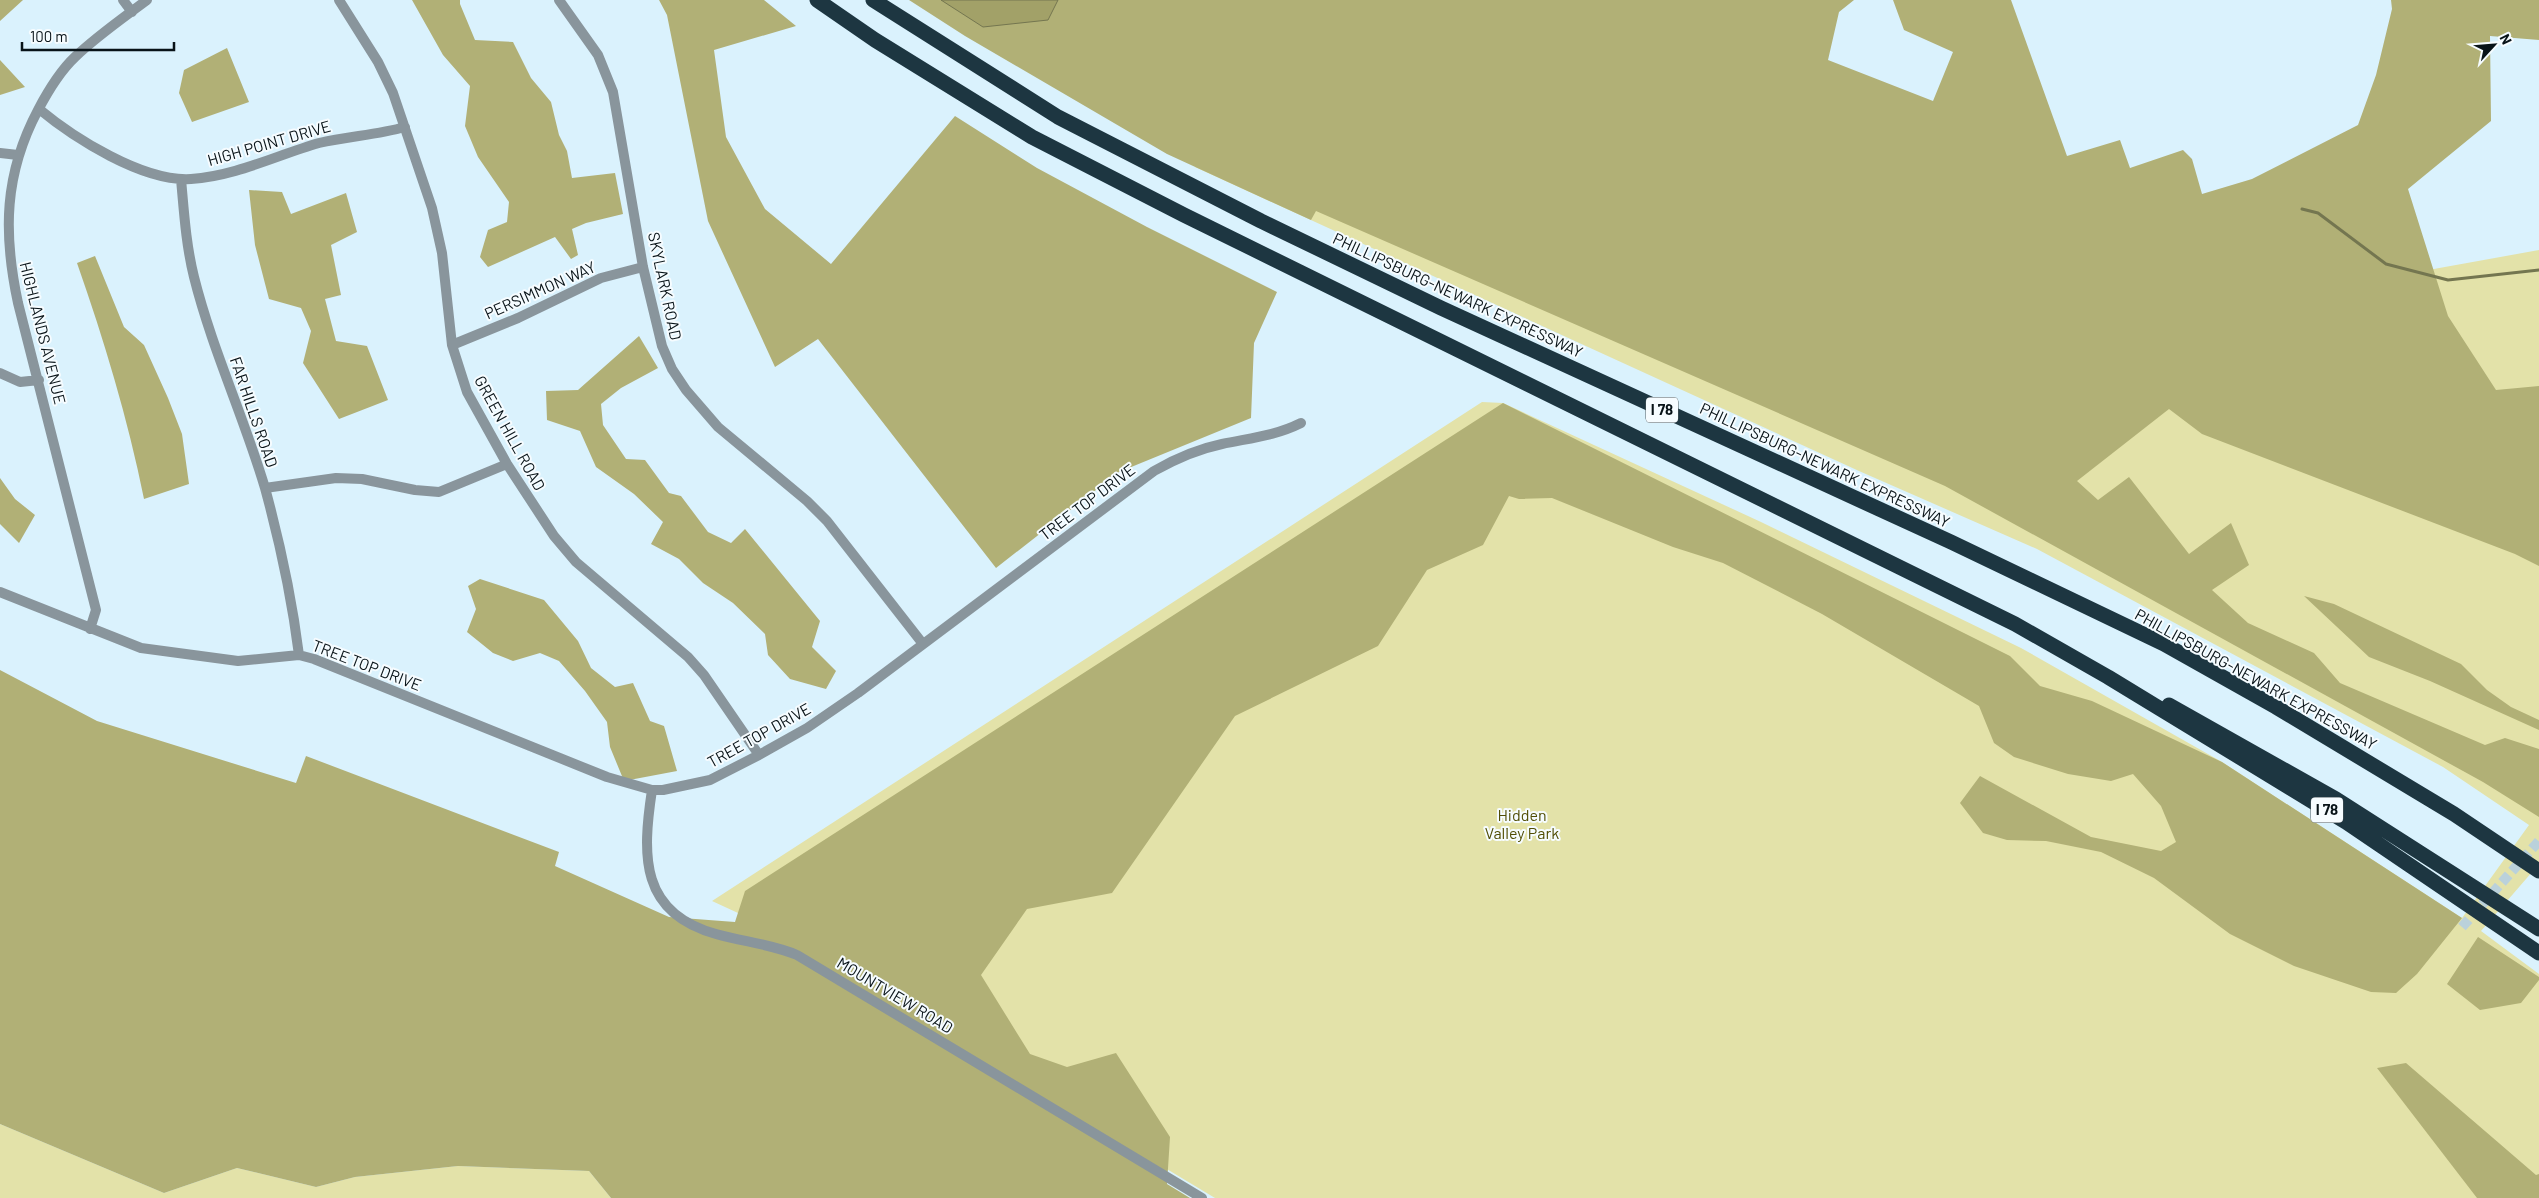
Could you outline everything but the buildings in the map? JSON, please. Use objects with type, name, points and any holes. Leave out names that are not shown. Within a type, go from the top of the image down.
[{"type":"highway","name":"I 78","points":[[817,0],[875,40],[1032,137],[1184,215],[2015,624],[2108,677],[2362,832],[2539,953]]},
{"type":"highway","name":"PHILLIPSBURG-NEWARK EXPRESSWAY","points":[[873,0],[1058,117],[1261,222],[1441,308],[1951,542],[2164,644],[2276,707],[2454,814],[2539,871]]},
{"type":"highway","name":"I 78","points":[[2108,677],[2183,712],[2336,799],[2539,929]]},
{"type":"street","points":[[123,0],[132,12]]},
{"type":"street","name":"HIGHLANDS AVENUE","points":[[90,629],[96,610],[18,303],[9,259],[8,218],[12,178],[18,155],[39,109],[58,77],[74,58],[147,0]]},
{"type":"street","name":"GREEN HILL ROAD","points":[[339,0],[378,62],[393,94],[438,230],[452,345],[467,392],[507,464],[554,536],[576,562],[688,657],[704,675],[759,755]]},
{"type":"street","name":"SKYLARK ROAD","points":[[559,0],[598,55],[613,92],[643,267],[662,346],[686,390],[736,443],[807,501],[827,521],[923,644]]},
{"type":"street","name":"HIGH POINT DRIVE","points":[[39,109],[67,132],[106,153],[146,171],[181,179],[233,171],[322,143],[405,128]]},
{"type":"street","points":[[0,153],[18,155]]},
{"type":"street","name":"FAR HILLS ROAD","points":[[181,179],[188,248],[194,277],[264,488],[294,610],[299,655]]},
{"type":"street","name":"PERSIMMON WAY","points":[[452,345],[518,318],[601,278],[643,267]]},
{"type":"street","points":[[0,373],[20,382],[39,380]]},
{"type":"street","name":"TREE TOP DRIVE","points":[[0,592],[141,648],[188,656],[238,661],[299,655],[607,777],[652,790],[673,788],[710,780],[807,728],[1154,472],[1178,459],[1206,448],[1276,434],[1301,423]]},
{"type":"street","points":[[264,488],[336,478],[362,479],[415,490],[439,492],[507,464]]},
{"type":"street","name":"MOUNTVIEW ROAD","points":[[652,790],[649,809],[649,871],[656,892],[673,912],[714,934],[771,945],[797,955],[1202,1198]]},
{"type":"green space","name":"Hidden Valley Park","points":[[1748,37],[2290,295],[2539,250],[2539,864],[2481,931],[2539,974],[2539,1198],[1215,1198],[751,919],[712,901],[1482,402],[1503,403],[1761,522],[2021,648],[2222,762],[2462,918],[2529,825],[2443,767],[2037,549],[1859,471],[1195,167]]},
{"type":"green space","points":[[0,1124],[164,1193],[237,1168],[316,1187],[355,1177],[458,1166],[589,1171],[611,1198],[0,1198]]},
{"type":"shaded area","points":[[0,0],[23,0],[0,21]]},
{"type":"shaded area","points":[[412,0],[460,0],[475,40],[513,42],[531,78],[551,102],[559,135],[567,151],[572,178],[615,173],[623,214],[586,223],[572,229],[578,255],[571,259],[555,237],[488,267],[480,257],[488,230],[507,222],[509,202],[478,157],[465,126],[470,86],[443,55]]},
{"type":"shaded area","points":[[659,0],[764,0],[796,26],[714,50],[726,137],[765,209],[831,264],[955,116],[1037,168],[1147,227],[1277,292],[1254,343],[1251,418],[1119,472],[996,568],[818,339],[775,367],[708,221],[667,15]]},
{"type":"shaded area","points":[[909,0],[1854,0],[1839,12],[1828,60],[1933,101],[1953,52],[1904,30],[1893,0],[2011,0],[2067,156],[2120,140],[2130,168],[2183,150],[2192,159],[2202,194],[2252,179],[2358,125],[2376,75],[2392,9],[2391,0],[2539,0],[2539,40],[2490,36],[2491,121],[2408,189],[2448,316],[2496,390],[2539,386],[2539,566],[2515,554],[2202,434],[2169,409],[2077,481],[2098,500],[2129,477],[2189,554],[2231,523],[2249,565],[2212,590],[2248,623],[2314,653],[2340,683],[2485,745],[2505,738],[2539,749],[2539,817],[2483,782],[1945,486],[1316,211],[1311,220],[1167,154],[965,36]]},
{"type":"shaded area","points":[[941,0],[1058,0],[1048,20],[983,27]]},
{"type":"shaded area","points":[[227,48],[249,102],[192,122],[179,93],[184,70]]},
{"type":"shaded area","points":[[0,60],[25,87],[0,95]]},
{"type":"shaded area","points":[[249,190],[282,192],[291,214],[346,193],[357,232],[331,245],[341,295],[325,299],[336,341],[367,346],[388,400],[339,419],[303,363],[311,331],[301,308],[269,299],[255,245]]},
{"type":"shaded area","points":[[95,256],[124,327],[144,345],[182,434],[189,484],[144,499],[131,439],[115,380],[77,263]]},
{"type":"shaded area","points":[[639,336],[658,368],[621,388],[601,404],[603,425],[626,459],[645,460],[669,493],[681,496],[708,532],[731,543],[745,529],[820,621],[812,647],[836,671],[826,689],[790,679],[768,655],[765,634],[733,603],[703,583],[679,559],[651,544],[663,522],[634,494],[596,467],[580,431],[547,420],[546,391],[578,390]]},
{"type":"shaded area","points":[[1503,403],[2010,656],[2040,686],[2092,701],[2222,762],[2462,918],[2417,974],[2396,993],[2371,992],[2294,966],[2230,934],[2154,878],[2101,852],[2046,841],[2007,840],[1983,833],[1960,803],[1980,776],[2091,837],[2161,851],[2176,842],[2161,806],[2133,774],[2111,781],[2068,774],[2014,757],[1994,743],[1979,706],[1822,614],[1723,563],[1673,547],[1552,498],[1519,499],[1509,496],[1483,545],[1427,570],[1378,646],[1235,716],[1112,893],[1027,909],[981,975],[1030,1054],[1067,1067],[1116,1053],[1170,1137],[1167,1184],[1190,1198],[611,1198],[589,1171],[458,1166],[355,1177],[316,1187],[237,1168],[164,1193],[0,1124],[0,670],[97,721],[296,783],[306,756],[559,852],[555,866],[669,917],[735,922],[745,891]]},
{"type":"shaded area","points":[[0,478],[15,499],[35,515],[19,543],[0,524]]},
{"type":"shaded area","points":[[480,579],[544,600],[578,641],[591,668],[615,687],[633,683],[650,721],[664,726],[677,771],[624,781],[610,747],[607,722],[585,691],[559,661],[540,653],[513,661],[493,653],[467,632],[476,609],[468,586]]},
{"type":"shaded area","points":[[2304,596],[2334,604],[2461,664],[2487,690],[2511,707],[2539,720],[2539,730],[2430,681],[2369,657]]},
{"type":"shaded area","points":[[2478,937],[2539,977],[2539,980],[2521,1003],[2480,1010],[2447,984]]},
{"type":"shaded area","points":[[2406,1063],[2536,1175],[2539,1174],[2539,1198],[2477,1198],[2377,1068]]},
{"type":"waterway","points":[[2302,209],[2318,213],[2386,264],[2448,280],[2539,270]]},
{"type":"tunnel","points":[[2462,927],[2539,841]]}]
